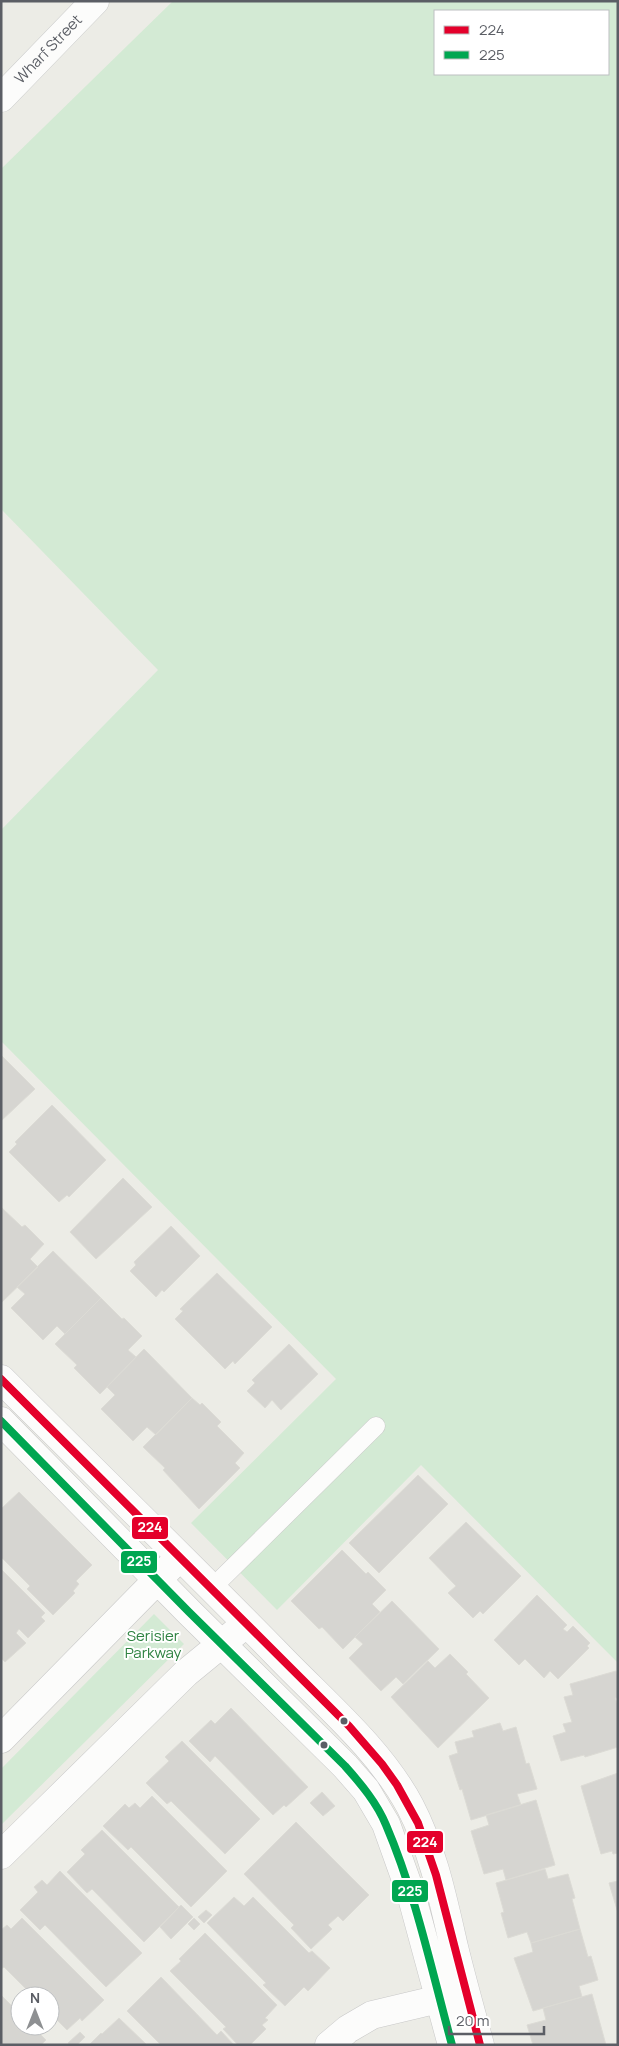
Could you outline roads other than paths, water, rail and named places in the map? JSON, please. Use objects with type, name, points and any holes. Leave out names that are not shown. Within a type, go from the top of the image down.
[{"type":"street","name":"Wharf Street","points":[[1,98],[95,1]]},
{"type":"street","points":[[1,1379],[212,1588],[368,1747],[390,1774],[409,1805],[423,1834],[439,1882],[465,1993],[480,2045]]},
{"type":"street","points":[[1,1421],[157,1580],[345,1766],[366,1790],[386,1824],[408,1885],[452,2045]]},
{"type":"street","points":[[1,1739],[181,1557]]},
{"type":"street","points":[[1,1855],[186,1673],[246,1623]]},
{"type":"street","points":[[329,2045],[348,2029],[372,2015],[465,1993]]},
{"type":"lane","points":[[212,1588],[376,1426]]},
{"type":"park label","name":"Serisier Parkway","points":[[153,1644]]}]
